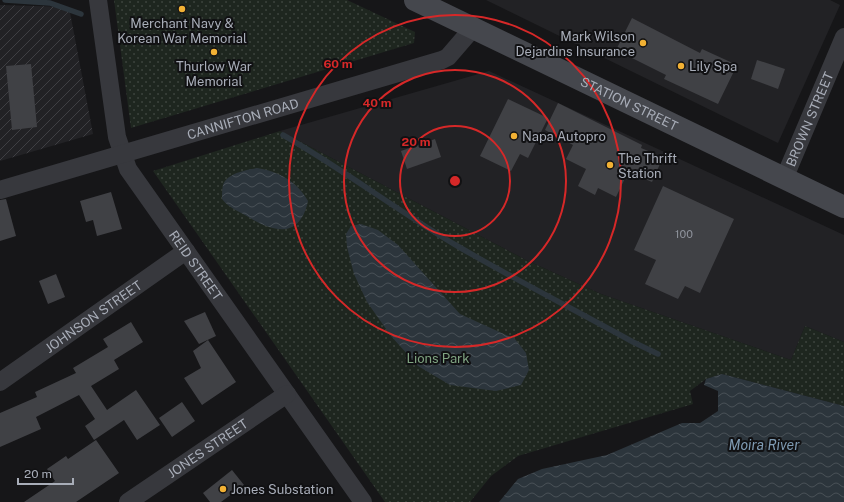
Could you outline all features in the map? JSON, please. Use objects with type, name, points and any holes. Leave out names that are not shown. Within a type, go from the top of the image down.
[{"type":"main road","name":"STATION STREET","points":[[414,0],[844,207]]},
{"type":"street","name":"REID STREET","points":[[98,0],[117,137],[128,169],[363,502]]},
{"type":"street","name":"CANNIFTON ROAD","points":[[0,190],[442,60],[448,56],[473,28]]},
{"type":"street","name":"BROWN STREET","points":[[784,179],[844,37]]},
{"type":"street","name":"JOHNSON STREET","points":[[0,382],[186,251]]},
{"type":"street","name":"JONES STREET","points":[[128,502],[287,394]]},
{"type":"shaded area","points":[[486,0],[830,0],[840,5],[778,143]]},
{"type":"shaded area","points":[[0,5],[69,7],[93,134],[0,161]]},
{"type":"shaded area","points":[[489,71],[844,235],[844,342],[805,326],[791,360],[601,294],[526,260],[280,131]]},
{"type":"green space","points":[[114,0],[347,0],[415,32],[414,43],[131,128]]},
{"type":"green space","name":"Lions Park","points":[[280,131],[526,260],[601,294],[791,360],[805,326],[844,342],[844,406],[722,374],[706,379],[690,391],[693,404],[518,456],[491,476],[470,502],[385,502],[153,171]]},
{"type":"water","points":[[257,168],[287,178],[304,194],[308,201],[304,213],[293,227],[277,229],[268,227],[235,210],[222,199],[223,185],[228,178],[237,173]]},
{"type":"water","points":[[361,224],[378,230],[398,245],[460,314],[515,339],[526,353],[529,370],[521,385],[496,391],[450,385],[418,366],[391,336],[367,302],[354,274],[347,247],[346,234],[351,226]]},
{"type":"water","name":"Moira River","points":[[722,374],[844,406],[844,502],[499,502],[518,479],[542,469],[607,455],[682,423],[700,423],[718,411],[718,391],[704,385],[706,379]]},
{"type":"building","points":[[632,18],[700,53],[702,49],[737,65],[718,104],[664,79],[666,75],[616,50]]},
{"type":"building","points":[[757,60],[785,69],[778,89],[751,79]]},
{"type":"building","points":[[31,64],[37,127],[12,130],[6,66]]},
{"type":"building","name":"Napa Autopro","points":[[508,99],[548,118],[528,158],[520,154],[511,171],[480,156]]},
{"type":"building","points":[[558,103],[642,145],[641,148],[663,157],[652,182],[628,172],[616,197],[598,188],[595,195],[578,186],[586,169],[566,159],[573,145],[545,130]]},
{"type":"building","points":[[435,139],[441,157],[407,169],[401,151]]},
{"type":"building","points":[[663,186],[734,219],[700,293],[685,286],[678,299],[645,284],[656,260],[634,250]]},
{"type":"building","points":[[111,192],[122,229],[97,236],[93,220],[86,222],[80,201]]},
{"type":"building","points":[[6,199],[16,236],[0,241],[0,200]]},
{"type":"building","points":[[56,274],[65,297],[48,304],[39,281]]},
{"type":"building","points":[[205,312],[216,336],[199,344],[184,321]]},
{"type":"building","points":[[131,322],[143,342],[114,360],[119,369],[91,386],[107,410],[136,390],[160,425],[137,440],[124,420],[94,440],[85,426],[95,419],[79,395],[36,417],[41,429],[0,447],[0,413],[37,397],[35,392],[76,373],[73,368],[108,347],[103,339]]},
{"type":"building","points":[[208,340],[236,382],[202,405],[184,378],[201,368],[193,351]]},
{"type":"building","points":[[182,402],[195,421],[172,437],[159,418]]},
{"type":"building","points":[[96,440],[119,473],[76,502],[24,502],[55,481],[47,469],[66,456],[68,459]]},
{"type":"building","name":"Jones Substation","points":[[232,470],[244,485],[221,502],[210,502],[203,493]]},
{"type":"waterway","points":[[5,0],[50,3],[81,14]]},
{"type":"waterway","points":[[283,135],[459,247],[633,342],[658,354]]},
{"type":"place","name":"Merchant Navy & Korean War Memorial","points":[[182,9]]},
{"type":"place","name":"Mark Wilson Dejardins Insurance","points":[[643,43]]},
{"type":"place","name":"Thurlow War Memorial","points":[[214,52]]},
{"type":"place","name":"Lily Spa","points":[[681,66]]},
{"type":"place","name":"Napa Autopro","points":[[514,136]]},
{"type":"place","name":"The Thrift Station","points":[[610,165]]},
{"type":"place","name":"Jones Substation","points":[[223,489]]}]
